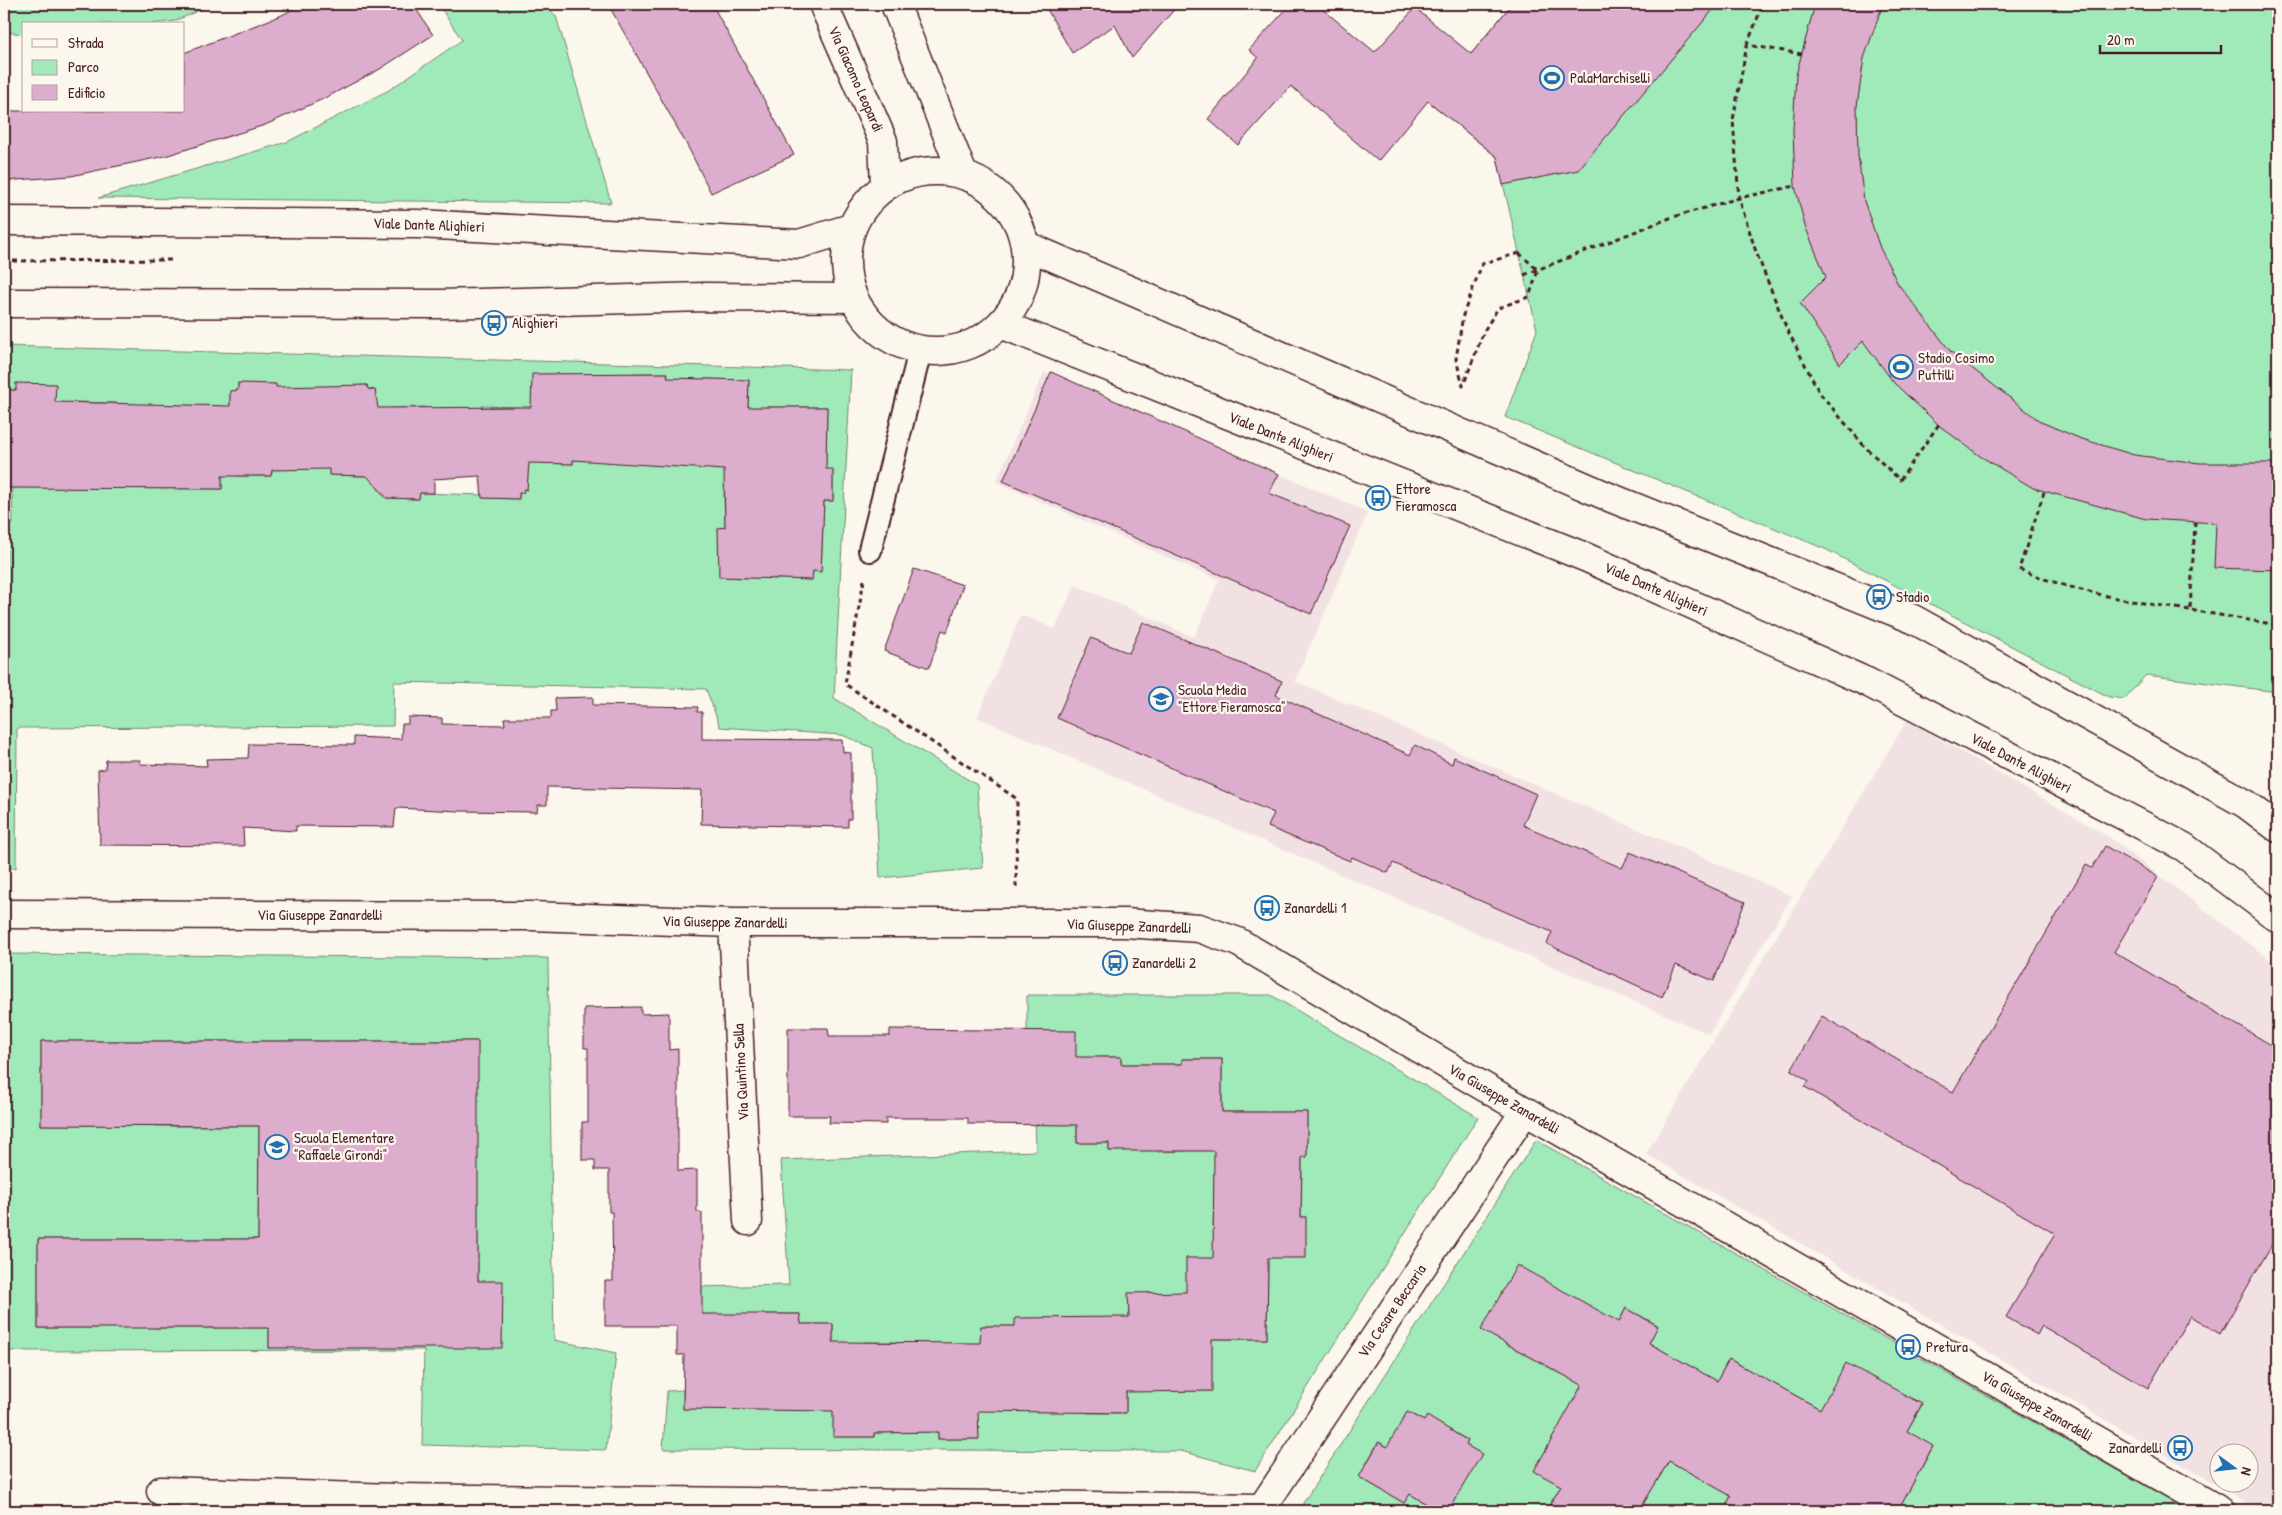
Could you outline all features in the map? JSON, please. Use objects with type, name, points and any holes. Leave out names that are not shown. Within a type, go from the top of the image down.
[{"type":"street","name":"Via Giacomo Leopardi","points":[[823,4],[883,141],[885,186]]},
{"type":"street","points":[[895,4],[963,174]]},
{"type":"street","points":[[941,170],[963,174],[985,185],[1004,201],[1018,222],[1025,245],[1026,274],[1017,300],[1001,324],[978,341],[950,351],[920,351],[893,341],[869,323],[853,298],[845,266],[846,246],[851,228],[865,204],[885,186],[919,172],[941,170]]},
{"type":"street","name":"Viale Dante Alighieri","points":[[4,221],[418,224],[799,244],[851,228]]},
{"type":"street","points":[[1025,245],[1609,497],[1913,619],[2246,804],[2278,828]]},
{"type":"street","points":[[4,303],[441,304],[705,297],[853,298]]},
{"type":"street","name":"Viale Dante Alighieri","points":[[1001,324],[1585,558],[1867,682],[2184,847],[2278,918]]},
{"type":"street","name":"Via Giuseppe Zanardelli","points":[[4,914],[530,916],[733,923],[1125,923],[1199,928],[1238,942],[1525,1112],[2220,1511]]},
{"type":"street","name":"Via Quintino Sella","points":[[733,923],[748,1222]]},
{"type":"street","name":"Via Cesare Beccaria","points":[[1261,1509],[1525,1112]]},
{"type":"street","points":[[161,1491],[395,1505],[1261,1509]]},
{"type":"lane","points":[[870,550],[920,351]]},
{"type":"path","points":[[1763,4],[1747,45],[1733,120],[1739,198],[1756,252],[1786,327],[1819,392],[1865,447],[1900,480],[1939,424]]},
{"type":"path","points":[[1747,45],[1802,54]]},
{"type":"path","points":[[1524,275],[1670,218],[1739,198],[1795,186]]},
{"type":"path","points":[[1519,253],[1538,270],[1529,297],[1498,308],[1484,330],[1463,386],[1456,359],[1463,316],[1482,264],[1519,253]]},
{"type":"path","points":[[2044,492],[2018,569],[2041,579],[2153,605],[2278,625]]},
{"type":"path","points":[[2190,610],[2195,522]]},
{"type":"path","points":[[870,550],[845,684],[1017,799],[1015,923]]},
{"type":"shaded area","name":"Scuola Media \"Ettore Fieramosca\"","points":[[1044,372],[1368,512],[1295,681],[1792,896],[1709,1034],[977,717],[1021,615],[1055,629],[1075,585],[1194,637],[1219,580],[996,482]]},
{"type":"shaded area","points":[[1907,720],[2109,837],[2278,966],[2278,1511],[2262,1511],[2229,1492],[2260,1492],[2260,1442],[2210,1442],[2210,1481],[1646,1154]]},
{"type":"green space","points":[[4,4],[213,4],[175,21],[22,22],[22,34],[4,32]]},
{"type":"green space","points":[[438,4],[545,4],[556,16],[611,203],[98,198],[287,142],[389,90],[462,40]]},
{"type":"green space","name":"Stadio Cosimo Puttilli","points":[[1512,4],[2278,4],[2278,692],[2146,675],[2124,699],[2109,697],[1825,549],[1505,417],[1537,330],[1497,157],[1428,101],[1471,54]]},
{"type":"green space","points":[[4,346],[851,370],[834,698],[977,785],[983,868],[880,878],[873,748],[842,735],[720,727],[706,689],[394,682],[393,726],[17,728],[16,868],[4,868],[4,678],[7,546],[4,547],[4,524],[13,524],[12,489],[4,488],[4,472],[34,472],[62,488],[222,489],[222,463],[238,476],[271,476],[272,470],[328,461],[330,475],[365,476],[378,465],[377,487],[385,498],[418,499],[420,493],[482,495],[483,498],[519,499],[519,493],[523,493],[524,489],[526,489],[529,452],[538,463],[573,464],[573,458],[727,465],[724,496],[725,527],[718,528],[724,577],[812,580],[813,571],[821,571],[824,501],[833,501],[833,470],[826,469],[827,407],[766,407],[748,413],[749,380],[704,379],[668,383],[667,373],[634,373],[634,377],[531,418],[518,418],[518,407],[482,406],[482,412],[425,412],[425,407],[391,408],[378,418],[375,390],[368,389],[367,385],[276,390],[238,383],[238,390],[230,391],[230,416],[218,406],[173,405],[118,410],[118,403],[75,402],[74,414],[16,390],[4,390]]},
{"type":"green space","points":[[4,954],[548,958],[554,1340],[616,1353],[606,1450],[422,1445],[424,1350],[4,1351]],"holes":[[[41,1041],[477,1041],[478,1281],[269,1348],[269,1328],[154,1328],[97,1299],[98,1328],[38,1328],[38,1239],[258,1239],[259,1126],[155,1126],[154,1097],[99,1125],[41,1125]]]},
{"type":"green space","points":[[1027,995],[1271,995],[1478,1117],[1255,1471],[1181,1451],[663,1449],[667,1391],[683,1390],[683,1409],[833,1403],[834,1437],[874,1437],[874,1433],[938,1432],[938,1439],[978,1439],[978,1405],[1086,1406],[1087,1413],[1126,1413],[1126,1379],[1178,1391],[1211,1391],[1212,1339],[1267,1339],[1268,1258],[1306,1217],[1301,1217],[1302,1157],[1307,1156],[1307,1112],[1222,1112],[1222,1059],[1182,1059],[1182,1064],[1121,1064],[1121,1057],[1098,1057],[1097,1066],[1027,1037]]},
{"type":"green space","points":[[1077,1115],[1077,1143],[1109,1143],[1109,1151],[1158,1142],[1158,1152],[1186,1151],[1187,1146],[1216,1146],[1213,1226],[1222,1258],[1186,1304],[1129,1293],[1129,1327],[981,1326],[980,1353],[897,1355],[897,1342],[865,1342],[833,1350],[833,1324],[801,1324],[800,1314],[763,1314],[694,1328],[694,1287],[789,1285],[781,1160],[1036,1151],[1035,1116]]},
{"type":"green space","points":[[1536,1140],[2190,1511],[1898,1511],[1933,1447],[1907,1431],[1922,1405],[1820,1409],[1729,1359],[1717,1381],[1649,1343],[1658,1325],[1626,1308],[1616,1326],[1482,1330],[1557,1372],[1583,1383],[1535,1471],[1561,1486],[1547,1509],[1551,1511],[1448,1511],[1481,1454],[1466,1445],[1468,1440],[1427,1417],[1424,1421],[1408,1412],[1387,1447],[1378,1442],[1359,1477],[1404,1503],[1410,1494],[1438,1511],[1298,1511]]},
{"type":"green space","points":[[1669,1461],[1731,1496],[1723,1511],[1639,1511]]},
{"type":"building","points":[[303,4],[413,4],[433,35],[380,69],[323,99],[265,125],[165,156],[71,176],[4,181],[4,111],[185,112],[185,53],[282,15]]},
{"type":"building","points":[[608,4],[712,4],[794,155],[711,193],[688,147]]},
{"type":"building","points":[[1044,4],[1179,4],[1132,58],[1115,25],[1072,53]]},
{"type":"building","points":[[1291,4],[1316,4],[1375,52],[1415,8],[1471,54],[1512,4],[1718,4],[1578,170],[1503,185],[1497,157],[1428,101],[1378,161],[1291,86],[1238,145],[1208,119],[1258,58],[1249,50]]},
{"type":"building","points":[[1815,4],[1883,4],[1864,58],[1857,106],[1858,155],[1864,201],[1880,248],[1898,284],[1951,352],[2041,422],[2079,438],[2134,455],[2200,463],[2278,463],[2278,570],[2214,568],[2216,523],[2146,519],[2033,488],[1980,456],[1941,427],[1894,383],[1863,341],[1840,364],[1800,303],[1826,277],[1805,226],[1795,186],[1793,130],[1796,75]]},
{"type":"building","points":[[1051,372],[1279,474],[1269,493],[1350,526],[1311,614],[1003,481]]},
{"type":"building","points":[[667,373],[668,378],[749,380],[748,407],[827,407],[826,469],[833,469],[833,501],[824,501],[821,572],[813,571],[812,580],[719,577],[718,528],[725,527],[724,470],[573,460],[573,464],[529,463],[527,490],[524,489],[523,493],[519,493],[519,499],[482,498],[480,476],[434,479],[434,493],[420,493],[419,499],[387,498],[367,476],[329,475],[329,469],[272,470],[271,476],[222,476],[222,489],[4,488],[4,390],[16,390],[16,383],[56,384],[55,402],[230,406],[230,391],[238,390],[238,383],[276,384],[276,387],[367,385],[368,389],[375,390],[378,408],[531,407],[532,374]]},
{"type":"building","points":[[914,569],[963,585],[947,632],[942,630],[929,668],[884,651]]},
{"type":"building","points":[[1143,622],[1282,681],[1276,695],[1410,755],[1415,745],[1452,764],[1454,757],[1536,794],[1523,825],[1622,868],[1630,852],[1745,902],[1714,981],[1676,965],[1662,997],[1547,944],[1552,932],[1393,863],[1388,873],[1352,857],[1350,861],[1268,827],[1274,813],[1057,718],[1091,638],[1129,653]]},
{"type":"building","points":[[593,697],[593,705],[698,707],[697,712],[702,712],[702,739],[842,740],[843,752],[851,753],[851,819],[848,819],[848,827],[701,824],[702,790],[547,787],[547,805],[538,805],[537,812],[396,808],[394,827],[296,826],[296,831],[243,828],[244,846],[100,845],[98,770],[105,769],[106,760],[140,760],[140,764],[207,766],[206,759],[248,758],[249,744],[354,745],[354,737],[401,739],[402,724],[408,724],[408,717],[442,718],[442,724],[505,725],[504,718],[551,718],[551,711],[556,711],[555,698]]},
{"type":"building","points":[[2105,846],[2158,877],[2114,952],[2278,1049],[2278,1234],[2220,1334],[2190,1316],[2148,1388],[2042,1326],[2037,1335],[2006,1317],[2055,1234],[1805,1087],[1809,1081],[1791,1070],[1822,1016],[1953,1092],[2086,865],[2092,868]]},
{"type":"building","points":[[641,1007],[641,1014],[669,1013],[669,1050],[678,1049],[678,1171],[697,1170],[697,1212],[702,1213],[702,1314],[800,1314],[801,1324],[833,1324],[833,1342],[980,1343],[981,1326],[1015,1326],[1015,1318],[1129,1317],[1128,1293],[1186,1292],[1186,1258],[1213,1258],[1214,1151],[1109,1151],[1109,1143],[1077,1143],[1077,1125],[968,1124],[968,1118],[886,1118],[886,1124],[829,1123],[830,1116],[788,1116],[788,1028],[828,1028],[829,1036],[890,1036],[890,1029],[1076,1031],[1076,1057],[1121,1057],[1121,1064],[1182,1064],[1182,1059],[1222,1059],[1222,1112],[1307,1112],[1307,1157],[1302,1157],[1301,1217],[1306,1217],[1306,1258],[1268,1258],[1267,1339],[1212,1339],[1212,1391],[1126,1392],[1126,1413],[978,1411],[979,1439],[938,1439],[938,1432],[874,1433],[874,1437],[833,1437],[833,1411],[683,1409],[684,1355],[677,1355],[677,1326],[605,1326],[605,1281],[613,1281],[612,1212],[609,1212],[609,1170],[595,1170],[595,1160],[582,1160],[582,1122],[588,1122],[588,1048],[584,1048],[584,1008]]},
{"type":"building","points":[[41,1041],[478,1041],[478,1281],[503,1281],[502,1348],[269,1348],[269,1328],[38,1328],[38,1239],[258,1239],[259,1126],[41,1125]]},
{"type":"building","points":[[1517,1265],[1619,1322],[1626,1308],[1658,1326],[1649,1343],[1717,1381],[1729,1359],[1820,1409],[1846,1363],[1922,1404],[1907,1431],[1933,1446],[1898,1511],[1723,1511],[1731,1496],[1669,1461],[1639,1511],[1546,1511],[1561,1486],[1534,1471],[1582,1385],[1481,1330]]},
{"type":"building","points":[[1407,1412],[1424,1421],[1427,1416],[1468,1441],[1466,1445],[1482,1454],[1448,1511],[1438,1511],[1410,1494],[1404,1503],[1359,1477],[1379,1442],[1387,1447]]},
{"type":"place","name":"PalaMarchiselli","points":[[1552,78]]},
{"type":"place","name":"Alighieri","points":[[494,323]]},
{"type":"place","name":"Stadio Cosimo Puttilli","points":[[1901,367]]},
{"type":"place","name":"Ettore Fieramosca","points":[[1378,498]]},
{"type":"place","name":"Stadio","points":[[1879,597]]},
{"type":"place","name":"Scuola Media \"Ettore Fieramosca\"","points":[[1161,699]]},
{"type":"place","name":"Zanardelli 1","points":[[1267,908]]},
{"type":"place","name":"Zanardelli 2","points":[[1115,963]]},
{"type":"place","name":"Scuola Elementare \"Raffaele Girondi\"","points":[[277,1147]]},
{"type":"place","name":"Pretura","points":[[1908,1347]]},
{"type":"place","name":"Zanardelli","points":[[2180,1448]]}]
